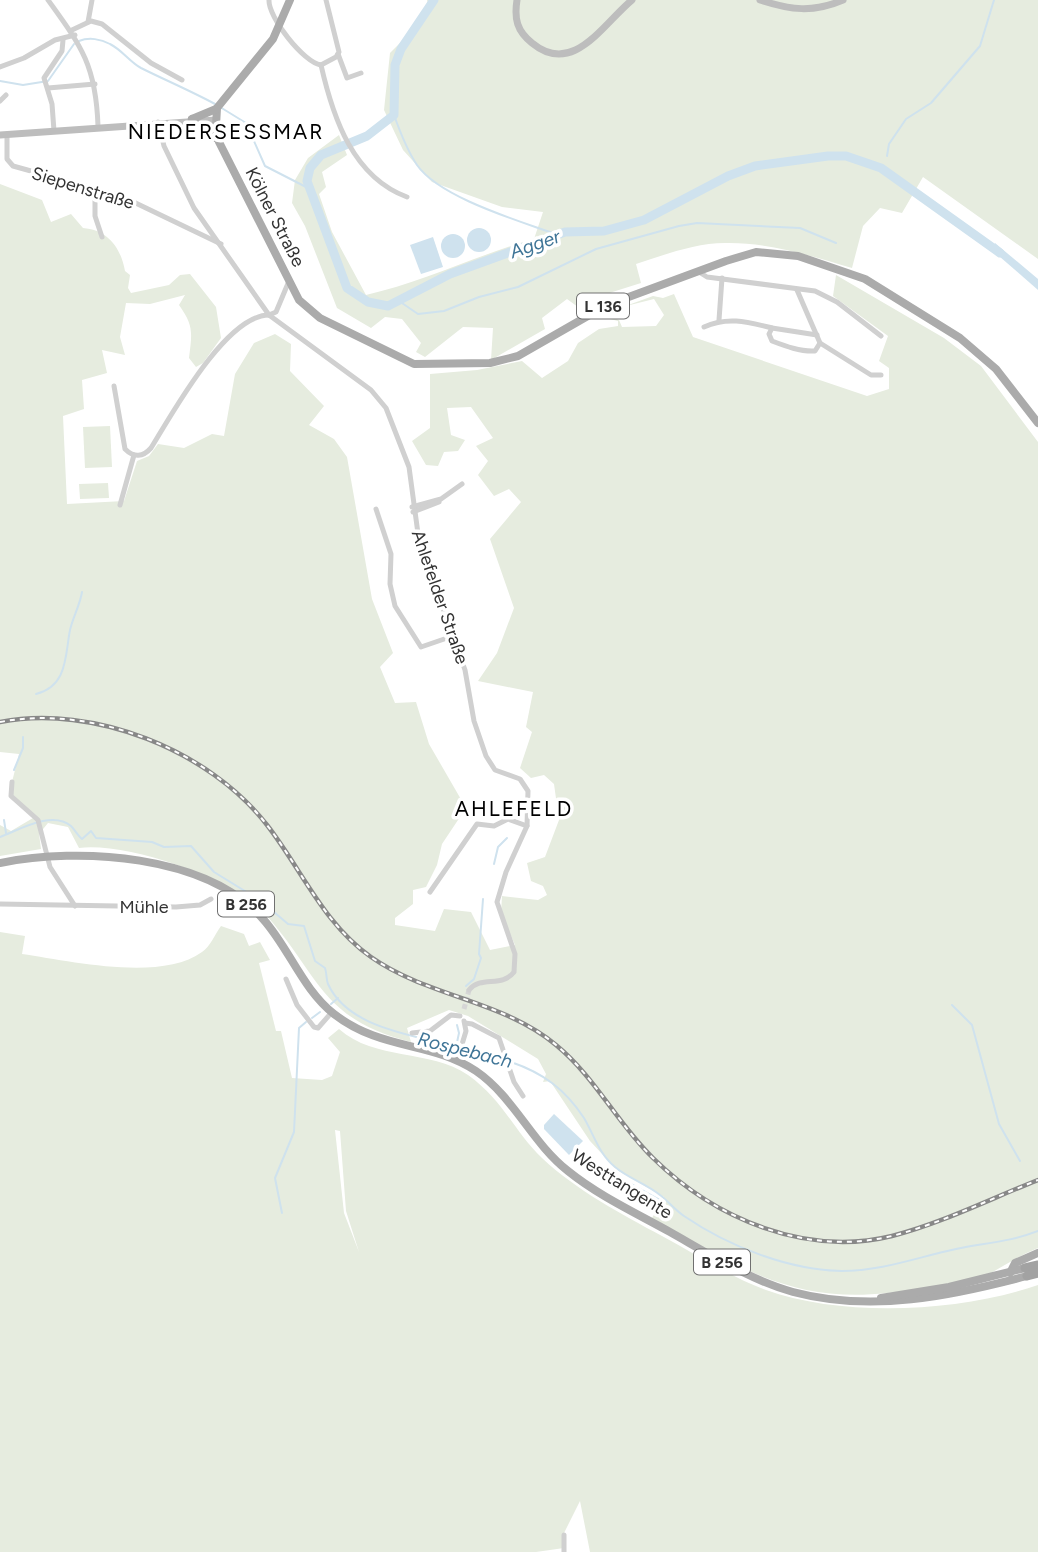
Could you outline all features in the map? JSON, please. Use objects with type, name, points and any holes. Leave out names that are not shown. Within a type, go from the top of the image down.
[{"type":"highway","name":"Westtangente","points":[[1025,1268],[1038,1265]]},
{"type":"highway","name":"Westtangente","points":[[1025,1268],[1038,1273]]},
{"type":"main road","points":[[192,120],[218,106],[273,39],[290,0]]},
{"type":"main road","points":[[517,0],[517,27],[535,46],[559,55],[570,55],[581,49],[632,0]]},
{"type":"main road","points":[[760,0],[787,9],[808,10],[843,0]]},
{"type":"main road","name":"Kölner Straße","points":[[218,106],[216,120],[219,142],[299,300],[320,318],[414,364],[490,363],[518,356],[601,307],[699,272]]},
{"type":"main road","points":[[192,120],[206,128],[219,142]]},
{"type":"main road","points":[[4,134],[216,120]]},
{"type":"main road","name":"L 136","points":[[699,272],[756,252],[798,256],[864,279],[980,352],[1016,392],[1038,423]]},
{"type":"main road","name":"Westtangente","points":[[0,863],[47,856],[89,856],[152,864],[217,885],[263,918],[314,993],[332,1012],[369,1037],[458,1057],[489,1081],[557,1162],[600,1192],[757,1278],[793,1292],[869,1301],[915,1301],[1000,1283],[1025,1268]]},
{"type":"main road","points":[[1025,1268],[1038,1253]]},
{"type":"main road","name":"Westtangente","points":[[869,1301],[949,1287],[1025,1268]]},
{"type":"main road","points":[[1000,1283],[1010,1272]]},
{"type":"street","points":[[48,0],[76,37],[95,84],[98,126]]},
{"type":"street","points":[[0,66],[24,58],[55,40],[76,37],[88,22],[92,0]]},
{"type":"street","points":[[269,0],[270,13],[280,26],[309,62],[321,65]]},
{"type":"street","points":[[326,0],[347,78],[361,73]]},
{"type":"street","points":[[88,22],[102,24],[151,63],[182,80]]},
{"type":"street","points":[[54,131],[44,78],[62,51],[63,40]]},
{"type":"street","points":[[321,65],[338,51]]},
{"type":"street","points":[[321,65],[345,136],[363,169],[380,185],[407,197]]},
{"type":"street","points":[[47,87],[95,84]]},
{"type":"street","points":[[0,101],[6,95]]},
{"type":"street","name":"Ahlefelder Straße","points":[[158,122],[164,146],[194,208],[269,315],[379,398],[409,467],[412,510],[427,568],[468,679],[474,720],[491,766],[520,779],[528,791],[527,826],[506,872],[497,902],[515,954],[514,972],[502,981],[479,982],[469,990]]},
{"type":"street","name":"Siepenstraße","points":[[4,134],[7,159],[13,166],[131,200],[221,244]]},
{"type":"street","points":[[95,188],[98,228],[105,235]]},
{"type":"street","points":[[699,272],[701,275],[815,291],[837,302],[881,336]]},
{"type":"street","points":[[719,320],[722,278]]},
{"type":"street","points":[[114,386],[124,444],[134,455],[142,455],[151,448],[232,332],[262,315],[276,312],[289,281]]},
{"type":"street","points":[[797,290],[820,343],[872,375],[881,375]]},
{"type":"street","points":[[704,327],[719,320],[736,320],[817,335]]},
{"type":"street","points":[[772,328],[769,334],[772,341],[782,345],[809,352],[815,351],[820,343]]},
{"type":"street","points":[[120,505],[122,486],[134,455]]},
{"type":"street","name":"Ahlefelder Straße","points":[[412,510],[441,499],[462,486]]},
{"type":"street","points":[[376,509],[391,554],[390,584],[395,606],[421,647],[453,636]]},
{"type":"street","points":[[12,782],[10,796],[39,823],[50,867],[75,906]]},
{"type":"street","points":[[430,892],[477,824],[494,826],[508,819],[527,826]]},
{"type":"street","name":"Mühle","points":[[2,904],[176,907],[200,905],[211,899]]},
{"type":"street","points":[[286,979],[297,1005],[314,1027],[318,1028],[332,1012]]},
{"type":"street","points":[[460,1016],[464,1009]]},
{"type":"street","points":[[412,1033],[430,1031],[450,1016],[460,1016]]},
{"type":"street","points":[[458,1057],[464,1043],[465,1023],[460,1016]]},
{"type":"street","points":[[465,1023],[499,1038],[523,1096]]},
{"type":"street","points":[[564,1535],[564,1552]]},
{"type":"shaded area","points":[[427,0],[1038,0],[1038,259],[923,177],[902,213],[880,208],[863,226],[852,268],[757,245],[725,243],[691,247],[636,264],[641,283],[603,295],[582,310],[567,299],[542,318],[545,329],[491,360],[493,328],[463,327],[425,357],[416,352],[421,343],[402,319],[385,317],[371,328],[337,308],[305,226],[292,203],[295,180],[308,158],[339,135],[347,155],[322,172],[326,187],[319,194],[332,232],[366,295],[534,239],[543,212],[502,207],[432,182],[403,150],[384,110],[390,53],[411,32],[428,4]]},
{"type":"shaded area","points":[[0,184],[42,200],[51,222],[71,214],[83,228],[106,236],[117,248],[125,271],[130,275],[128,288],[131,293],[169,285],[180,275],[190,274],[216,307],[221,338],[203,363],[196,367],[189,358],[190,324],[179,305],[185,295],[150,304],[126,303],[120,337],[125,355],[102,350],[107,373],[82,380],[84,409],[63,416],[67,504],[124,501],[137,461],[149,456],[158,444],[184,448],[212,434],[224,436],[235,374],[254,343],[275,334],[291,344],[290,371],[324,406],[309,425],[334,439],[347,457],[372,599],[393,653],[380,667],[395,703],[416,702],[429,744],[466,808],[442,844],[437,865],[426,887],[413,890],[413,904],[395,918],[395,925],[435,931],[444,909],[471,912],[490,950],[515,945],[501,913],[502,896],[538,900],[547,895],[543,886],[531,881],[527,863],[545,857],[559,820],[554,784],[544,775],[531,778],[520,768],[532,732],[526,727],[533,692],[478,681],[497,653],[514,608],[490,539],[521,502],[509,489],[494,496],[478,475],[488,461],[476,446],[493,438],[471,407],[447,408],[451,435],[465,440],[458,451],[444,452],[438,466],[426,465],[412,441],[430,428],[430,374],[477,370],[522,361],[542,378],[568,361],[578,343],[599,329],[618,326],[618,321],[598,316],[653,296],[663,298],[674,294],[693,337],[867,396],[889,389],[889,368],[879,361],[888,336],[833,296],[836,275],[944,338],[981,366],[1038,442],[1038,1248],[975,1279],[881,1294],[811,1291],[780,1283],[751,1271],[652,1218],[664,1197],[617,1170],[590,1141],[550,1081],[543,1082],[546,1074],[538,1059],[468,1016],[449,1010],[407,1028],[411,1042],[381,1033],[340,1008],[326,994],[267,916],[230,888],[151,857],[100,848],[79,848],[68,827],[48,823],[39,834],[41,849],[0,856],[0,825],[11,831],[33,818],[9,794],[19,754],[0,752]],"holes":[[[654,299],[664,315],[656,326],[622,327],[619,320],[607,315],[626,306]]]},
{"type":"shaded area","points":[[110,426],[112,467],[85,468],[83,427]]},
{"type":"shaded area","points":[[108,483],[109,498],[80,499],[79,484]]},
{"type":"shaded area","points":[[221,926],[244,934],[249,946],[260,942],[270,960],[259,963],[276,1031],[281,1031],[292,1078],[322,1080],[332,1076],[340,1052],[328,1038],[339,1029],[369,1046],[453,1067],[480,1085],[532,1148],[569,1181],[615,1210],[753,1285],[797,1299],[831,1305],[902,1308],[973,1301],[1038,1285],[1038,1552],[590,1552],[580,1501],[563,1535],[564,1548],[536,1552],[0,1552],[0,932],[25,936],[22,954],[140,968],[184,961],[202,952]],"holes":[[[335,1130],[340,1131],[346,1211],[359,1252],[344,1213]]]},
{"type":"water","points":[[479,228],[487,232],[491,240],[487,248],[479,252],[471,248],[467,240],[471,232]]},
{"type":"water","points":[[453,234],[461,238],[465,246],[461,254],[453,258],[445,254],[441,246],[445,238]]},
{"type":"water","points":[[433,237],[443,267],[421,274],[410,245]]},
{"type":"water","points":[[995,243],[1038,279],[1038,290],[992,250]]},
{"type":"water","points":[[554,1114],[583,1141],[569,1155],[544,1129],[544,1125]]},
{"type":"water","points":[[617,1175],[660,1199],[653,1211],[610,1187]]},
{"type":"waterway","name":"Agger","points":[[434,0],[401,49],[395,65],[394,115],[367,136],[321,155],[310,168],[307,181],[347,288],[368,302],[388,306],[450,274],[565,232],[604,231],[644,220],[728,176],[755,166],[828,156],[846,156],[881,168],[1000,253]]},
{"type":"waterway","points":[[887,156],[889,144],[906,119],[931,103],[980,46],[994,0]]},
{"type":"waterway","points":[[79,41],[91,39],[106,42],[141,68],[215,104]]},
{"type":"waterway","points":[[0,81],[23,85],[48,81],[74,44]]},
{"type":"waterway","points":[[220,107],[246,123],[265,166],[310,189]]},
{"type":"waterway","points":[[394,115],[417,165],[443,188],[482,207],[558,235]]},
{"type":"waterway","points":[[399,301],[418,314],[444,311],[479,297],[518,287],[596,249],[697,223],[800,228],[836,243]]},
{"type":"waterway","points":[[36,694],[46,690],[60,677],[82,592]]},
{"type":"waterway","points":[[14,770],[23,748],[23,737]]},
{"type":"waterway","points":[[4,820],[6,833]]},
{"type":"waterway","name":"Rospebach","points":[[0,837],[36,823],[55,820],[71,826],[82,839],[91,831],[96,838],[152,842],[164,847],[191,846],[214,872],[261,901],[288,924],[304,926],[315,961],[325,968],[328,984],[338,999],[352,1012],[386,1028],[459,1048]]},
{"type":"waterway","points":[[494,864],[498,847],[507,838]]},
{"type":"waterway","points":[[466,986],[474,979],[481,958],[479,954],[483,899]]},
{"type":"waterway","points":[[331,1004],[338,998]]},
{"type":"waterway","points":[[952,1005],[972,1025],[999,1124],[1020,1161]]},
{"type":"waterway","points":[[312,1018],[320,1012]]},
{"type":"waterway","points":[[282,1213],[275,1178],[294,1132],[299,1028],[306,1022]]},
{"type":"waterway","points":[[456,1047],[459,1033],[457,1025]]},
{"type":"waterway","name":"Rospebach","points":[[464,1050],[475,1055],[502,1058]]},
{"type":"waterway","name":"Rospebach","points":[[511,1062],[533,1071],[561,1090],[584,1118],[609,1162],[620,1171],[655,1191],[701,1227],[739,1246],[780,1261],[822,1270],[857,1270],[1007,1240],[1038,1231]]},
{"type":"tunnel","points":[[464,1009],[469,990]]},
{"type":"railway","points":[[0,722],[36,718],[73,720],[110,727],[147,739],[182,755],[214,775],[243,798],[267,825],[326,912],[354,943],[393,970],[512,1018],[556,1045],[583,1071],[653,1158],[704,1199],[733,1215],[795,1237],[860,1241],[892,1236],[929,1224],[1038,1180]]},
{"type":"district","name":"NIEDERSESSMAR","points":[[226,131]]},
{"type":"district","name":"AHLEFELD","points":[[514,808]]}]
